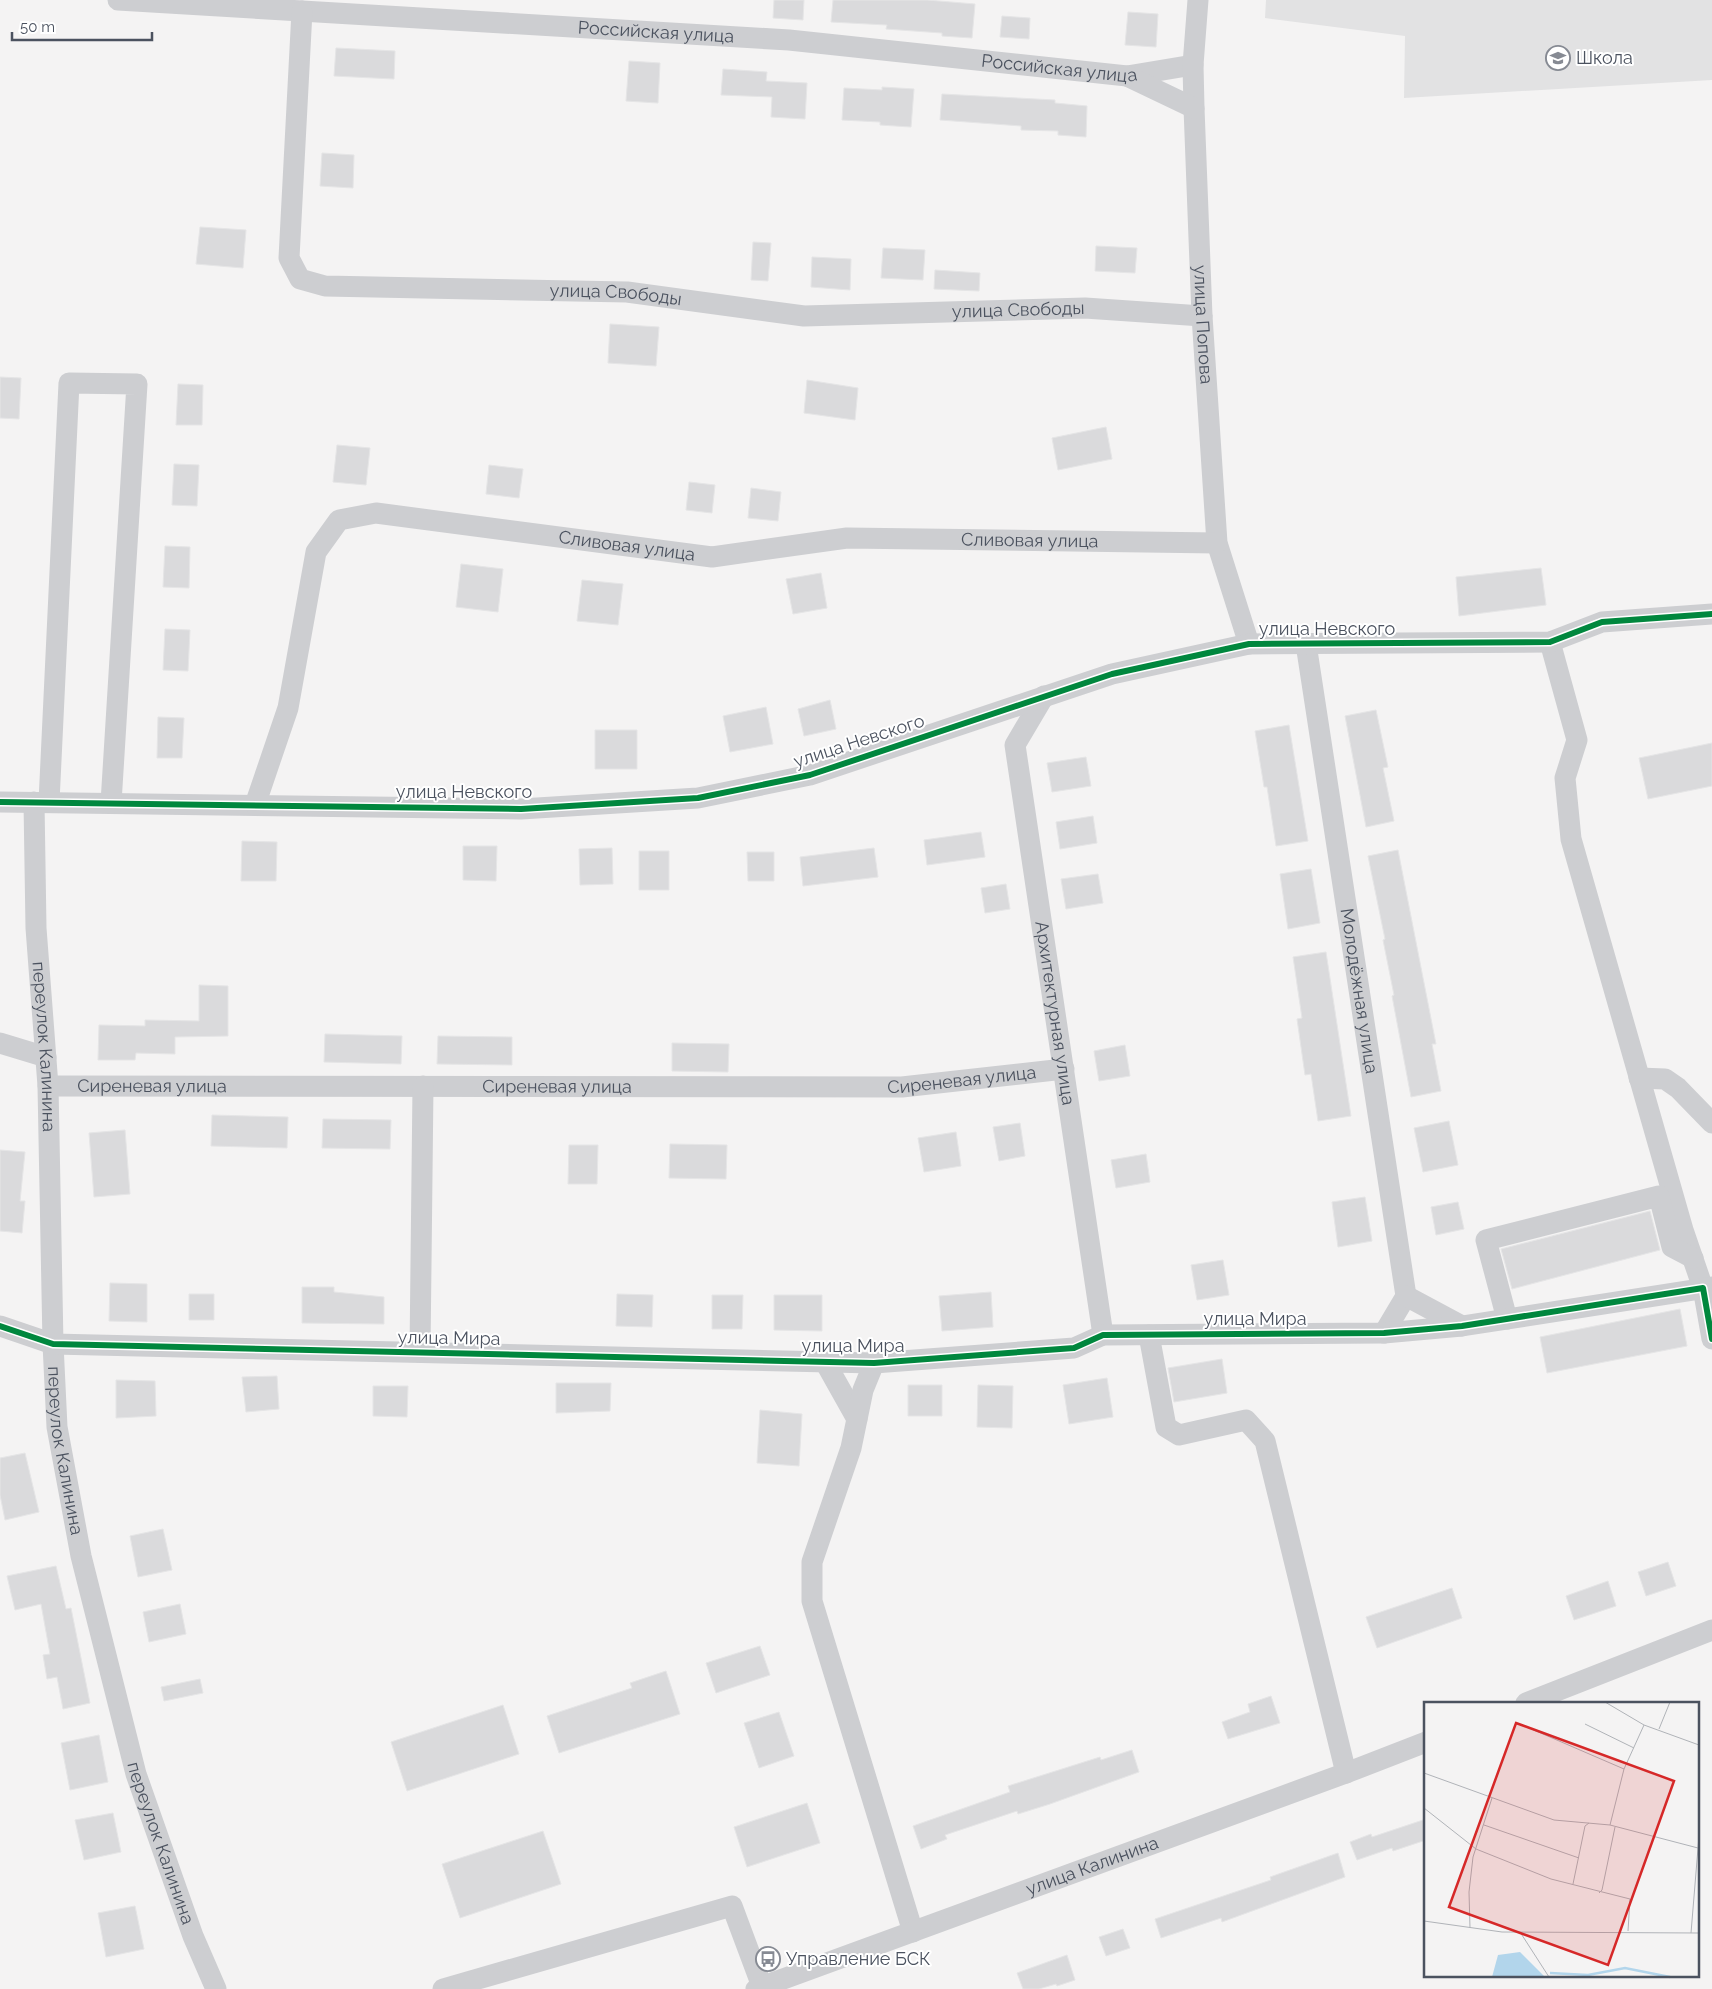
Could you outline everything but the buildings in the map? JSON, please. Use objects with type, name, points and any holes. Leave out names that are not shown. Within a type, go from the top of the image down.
[{"type":"street","name":"Российская улица","points":[[118,0],[789,40],[1127,76],[1192,65]]},
{"type":"street","name":"улица Попова","points":[[1198,0],[1192,65],[1202,316],[1217,543],[1249,644]]},
{"type":"street","name":"улица Свободы","points":[[302,11],[289,258],[300,280],[325,286],[627,292],[804,316],[1086,308],[1202,316]]},
{"type":"street","points":[[1127,76],[1194,108]]},
{"type":"street","name":"переулок Калинина","points":[[111,803],[137,384],[69,383],[42,802],[36,928],[48,1086],[56,1427],[81,1556],[136,1774],[193,1936],[216,1989]]},
{"type":"street","name":"Сливовая улица","points":[[255,805],[288,708],[316,552],[339,520],[376,513],[712,557],[847,538],[1217,543]]},
{"type":"street","name":"улица Невского","points":[[0,802],[521,809],[698,798],[810,775],[1112,674],[1249,644],[1550,642],[1602,622],[1712,614]]},
{"type":"street","points":[[1550,642],[1577,740],[1565,778],[1570,838],[1683,1230],[1693,1258],[1707,1287],[1712,1339]]},
{"type":"street","name":"Молодёжная улица","points":[[1306,644],[1406,1296]]},
{"type":"street","name":"Архитектурная улица","points":[[1044,696],[1016,745],[1103,1335]]},
{"type":"street","points":[[0,1043],[46,1057]]},
{"type":"street","name":"Сиреневая улица","points":[[48,1086],[902,1087],[1064,1069]]},
{"type":"street","points":[[1639,1078],[1665,1079],[1678,1088],[1712,1122]]},
{"type":"street","points":[[420,1352],[423,1086]]},
{"type":"street","points":[[1507,1319],[1486,1240],[1659,1196],[1672,1247],[1693,1258]]},
{"type":"street","name":"улица Мира","points":[[0,1326],[53,1344],[874,1363],[1074,1348],[1103,1335],[1384,1334],[1462,1326],[1707,1287]]},
{"type":"street","points":[[1384,1334],[1406,1296],[1462,1326]]},
{"type":"street","points":[[1149,1335],[1166,1427],[1179,1435],[1246,1420],[1265,1441],[1346,1773]]},
{"type":"street","points":[[825,1362],[857,1419]]},
{"type":"street","points":[[874,1363],[863,1390],[851,1448],[812,1562],[812,1601],[914,1932]]},
{"type":"street","points":[[1529,1702],[1712,1630]]},
{"type":"street","name":"улица Калинина","points":[[760,1988],[1424,1743]]},
{"type":"street","points":[[443,1989],[732,1906],[760,1988]]},
{"type":"shaded area","name":"Школа","points":[[1266,0],[1712,0],[1712,80],[1404,98],[1405,36],[1265,18]]},
{"type":"cycle path","points":[[0,802],[521,809],[698,798],[810,775],[1112,674],[1249,644],[1550,642],[1602,622],[1712,614]]},
{"type":"cycle path","points":[[0,1326],[53,1344],[874,1363],[1074,1348],[1103,1335],[1384,1333],[1462,1326],[1703,1288],[1712,1339]]},
{"type":"place","name":"Школа","points":[[1558,58]]},
{"type":"place","name":"Управление БСК","points":[[768,1959]]}]
